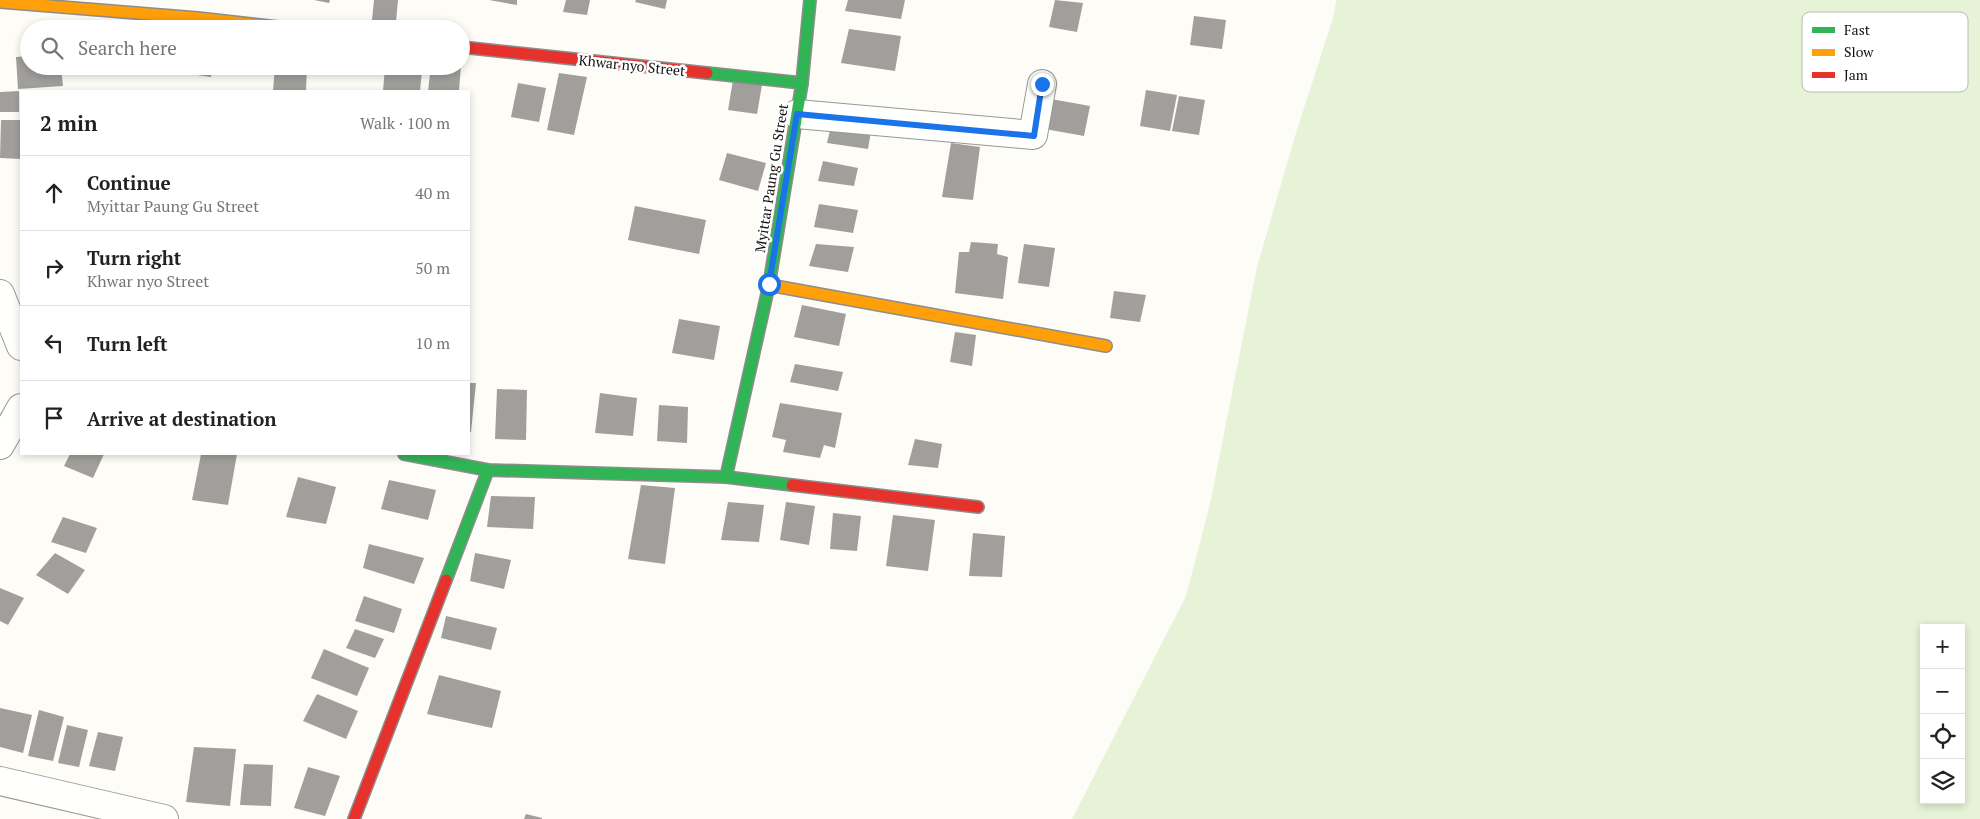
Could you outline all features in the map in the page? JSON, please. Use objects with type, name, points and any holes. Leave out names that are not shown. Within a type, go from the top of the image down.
[{"type":"street","name":"Myittar Paung Gu Street","points":[[726,477],[769,284],[802,83],[810,0]]},
{"type":"street","points":[[0,2],[216,20]]},
{"type":"street","name":"Khwar nyo Street","points":[[470,48],[802,83]]},
{"type":"street","points":[[797,114],[1034,136],[1042,84]]},
{"type":"street","points":[[769,284],[1106,346]]},
{"type":"street","points":[[0,294],[20,344]]},
{"type":"street","points":[[0,445],[20,410]]},
{"type":"street","points":[[409,455],[488,470],[726,477],[978,507]]},
{"type":"street","points":[[354,819],[488,470]]},
{"type":"street","points":[[0,781],[164,819]]},
{"type":"green space","points":[[1336,0],[1980,0],[1980,819],[1072,819],[1186,596],[1210,504],[1257,267],[1295,136],[1334,15]]},
{"type":"building","points":[[314,0],[330,0],[329,3]]},
{"type":"building","points":[[374,0],[398,0],[396,20],[372,20]]},
{"type":"building","points":[[489,0],[517,0],[517,5]]},
{"type":"building","points":[[566,0],[590,0],[587,15],[563,12]]},
{"type":"building","points":[[636,0],[667,0],[665,9],[635,2]]},
{"type":"building","points":[[848,0],[905,0],[901,19],[845,11]]},
{"type":"building","points":[[1055,0],[1083,3],[1077,32],[1049,27]]},
{"type":"building","points":[[1194,16],[1226,20],[1222,49],[1190,45]]},
{"type":"building","points":[[849,29],[901,36],[895,71],[841,63]]},
{"type":"building","points":[[16,57],[20,57],[20,75],[62,75],[63,86],[18,89]]},
{"type":"building","points":[[559,73],[587,77],[574,135],[547,130]]},
{"type":"building","points":[[274,75],[307,75],[306,90],[273,90]]},
{"type":"building","points":[[384,75],[422,75],[420,90],[383,90]]},
{"type":"building","points":[[430,75],[460,75],[459,90],[428,90]]},
{"type":"building","points":[[733,80],[762,85],[757,114],[728,110]]},
{"type":"building","points":[[518,83],[546,88],[539,122],[511,117]]},
{"type":"building","points":[[1146,90],[1177,95],[1170,131],[1140,126]]},
{"type":"building","points":[[19,91],[19,112],[0,112],[0,92]]},
{"type":"building","points":[[1179,96],[1205,100],[1199,135],[1172,131]]},
{"type":"building","points":[[1051,99],[1090,106],[1084,136],[1045,129]]},
{"type":"building","points":[[1,120],[20,120],[20,159],[0,158]]},
{"type":"building","points":[[831,126],[871,131],[868,149],[827,143]]},
{"type":"building","points":[[951,143],[980,147],[973,200],[942,197]]},
{"type":"building","points":[[727,153],[766,163],[758,191],[719,180]]},
{"type":"building","points":[[823,161],[858,168],[854,186],[818,181]]},
{"type":"building","points":[[819,204],[858,210],[853,233],[814,227]]},
{"type":"building","points":[[635,206],[706,220],[699,254],[628,240]]},
{"type":"building","points":[[971,242],[998,244],[997,254],[1008,257],[1003,299],[955,293],[959,252],[969,252]]},
{"type":"building","points":[[816,244],[854,247],[848,272],[809,266]]},
{"type":"building","points":[[1024,244],[1055,248],[1049,287],[1018,283]]},
{"type":"building","points":[[1114,291],[1146,295],[1140,322],[1110,318]]},
{"type":"building","points":[[802,305],[846,314],[839,346],[794,337]]},
{"type":"building","points":[[679,319],[720,326],[714,360],[672,353]]},
{"type":"building","points":[[955,332],[976,335],[972,366],[950,362]]},
{"type":"building","points":[[795,364],[843,372],[838,391],[790,382]]},
{"type":"building","points":[[470,383],[476,383],[471,432]]},
{"type":"building","points":[[497,389],[527,390],[526,440],[495,439]]},
{"type":"building","points":[[600,393],[637,398],[633,436],[595,433]]},
{"type":"building","points":[[780,403],[842,413],[835,448],[824,445],[820,458],[783,452],[786,440],[772,437]]},
{"type":"building","points":[[659,405],[688,407],[687,443],[657,441]]},
{"type":"building","points":[[915,439],[942,444],[938,468],[908,465]]},
{"type":"building","points":[[70,455],[104,455],[93,478],[64,466]]},
{"type":"building","points":[[201,455],[237,455],[228,505],[192,500]]},
{"type":"building","points":[[298,477],[336,487],[326,524],[286,517]]},
{"type":"building","points":[[389,480],[436,490],[428,520],[381,509]]},
{"type":"building","points":[[641,485],[675,488],[665,564],[628,559]]},
{"type":"building","points":[[491,496],[535,497],[533,529],[487,527]]},
{"type":"building","points":[[728,502],[764,505],[759,542],[721,540]]},
{"type":"building","points":[[786,502],[815,506],[809,545],[780,540]]},
{"type":"building","points":[[833,513],[861,516],[857,551],[830,549]]},
{"type":"building","points":[[893,515],[935,520],[928,571],[886,566]]},
{"type":"building","points":[[63,517],[97,528],[86,553],[51,542]]},
{"type":"building","points":[[973,533],[1005,536],[1002,577],[969,576]]},
{"type":"building","points":[[369,544],[424,558],[414,584],[363,568]]},
{"type":"building","points":[[55,553],[85,570],[68,594],[36,575]]},
{"type":"building","points":[[475,553],[511,560],[504,589],[470,581]]},
{"type":"building","points":[[0,588],[24,598],[8,625],[0,621]]},
{"type":"building","points":[[364,596],[402,609],[394,633],[355,621]]},
{"type":"building","points":[[446,616],[497,628],[491,650],[441,638]]},
{"type":"building","points":[[355,629],[384,639],[375,658],[346,648]]},
{"type":"building","points":[[324,649],[369,668],[357,696],[311,678]]},
{"type":"building","points":[[439,675],[501,691],[492,728],[427,714]]},
{"type":"building","points":[[317,694],[358,711],[346,739],[303,721]]},
{"type":"building","points":[[0,708],[32,715],[23,753],[0,747]]},
{"type":"building","points":[[39,710],[64,717],[53,761],[28,756]]},
{"type":"building","points":[[67,725],[88,730],[79,767],[58,763]]},
{"type":"building","points":[[98,732],[123,737],[115,771],[89,766]]},
{"type":"building","points":[[194,747],[236,749],[230,806],[186,802]]},
{"type":"building","points":[[244,764],[273,765],[271,806],[240,805]]},
{"type":"building","points":[[308,767],[340,776],[325,816],[294,808]]},
{"type":"building","points":[[526,814],[542,818],[542,819],[524,819]]},
{"type":"traffic: fast","points":[[726,477],[769,285],[802,83],[810,0]]},
{"type":"traffic: fast","points":[[707,73],[802,83]]},
{"type":"traffic: fast","points":[[409,455],[488,470],[726,477],[792,485]]},
{"type":"traffic: fast","points":[[446,580],[488,470]]},
{"type":"traffic: slow","points":[[0,2],[216,20]]},
{"type":"traffic: slow","points":[[769,285],[1106,346]]},
{"type":"traffic: jam","points":[[470,48],[707,73]]},
{"type":"traffic: jam","points":[[792,485],[978,507]]},
{"type":"traffic: jam","points":[[354,819],[446,580]]},
{"type":"route","points":[[769,284],[797,114],[1034,136],[1042,84]]}]
